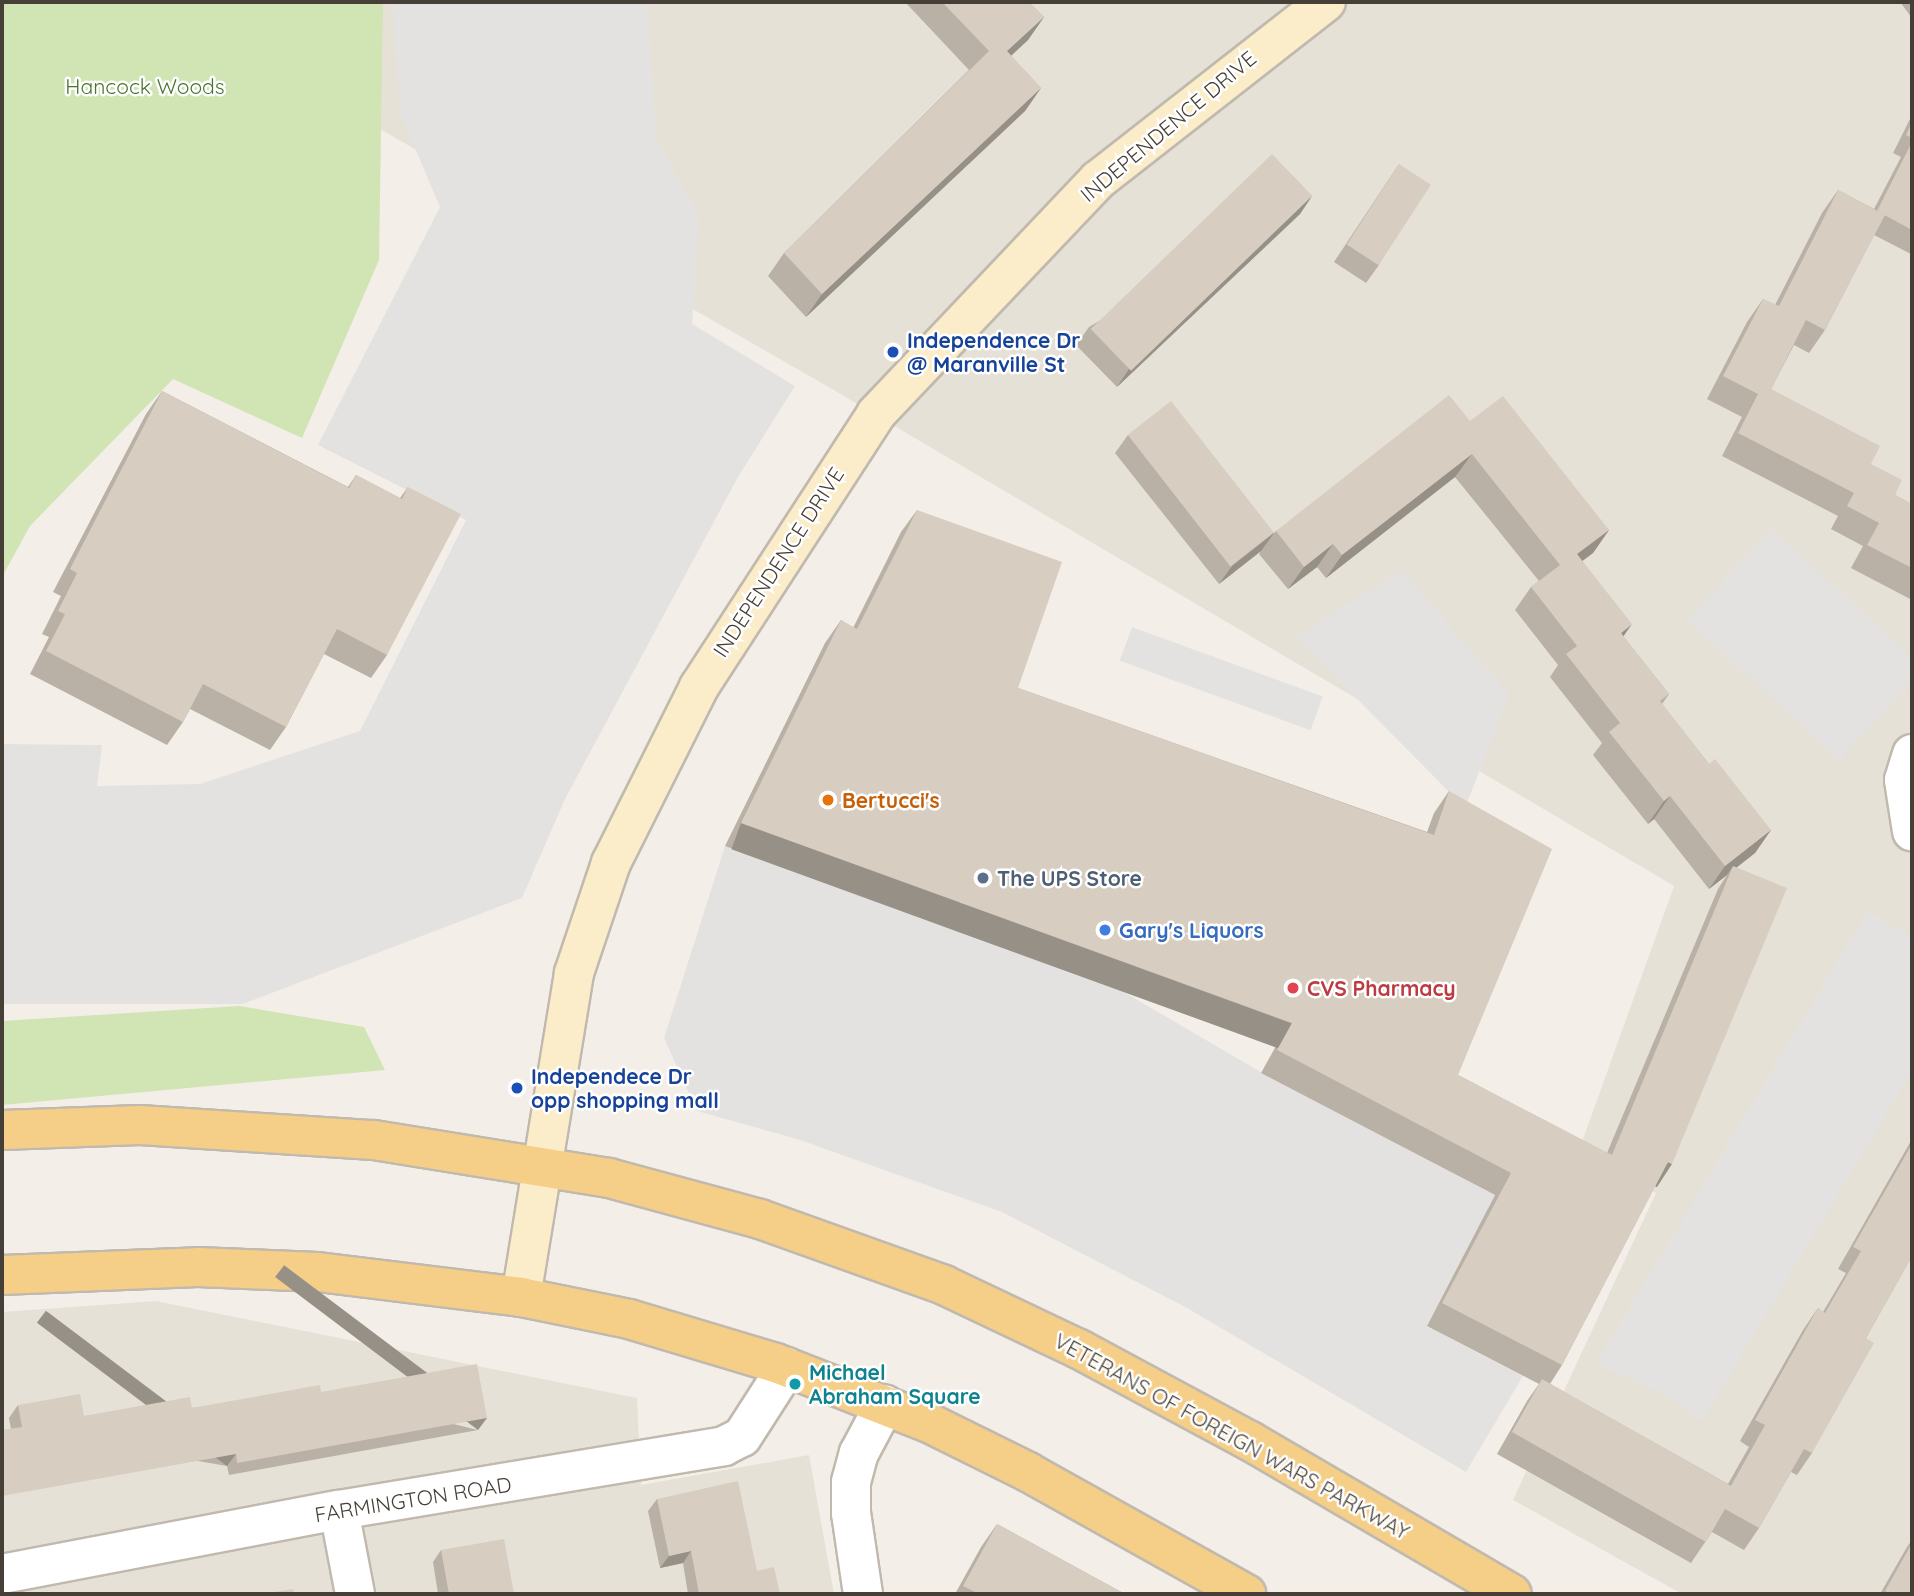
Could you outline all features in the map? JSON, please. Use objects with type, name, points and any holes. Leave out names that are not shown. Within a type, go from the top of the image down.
[{"type":"highway","name":"VETERANS OF FOREIGN WARS PARKWAY","points":[[2,1130],[140,1125],[261,1130],[455,1150],[543,1165],[760,1219],[944,1285],[1185,1404],[1512,1594]]},
{"type":"highway","points":[[2,1275],[264,1269],[352,1275],[522,1297],[629,1319],[787,1367],[885,1404],[1028,1472],[1246,1594]]},
{"type":"main road","name":"INDEPENDENCE DRIVE","points":[[522,1297],[574,972],[611,863],[699,687],[823,490],[876,414],[1098,180],[1325,2]]},
{"type":"street","points":[[1912,754],[1904,780],[1912,831]]},
{"type":"street","name":"FARMINGTON ROAD","points":[[2,1574],[340,1510],[724,1446],[742,1437],[787,1367]]},
{"type":"street","points":[[863,1594],[850,1513],[851,1482],[859,1453],[885,1404]]},
{"type":"street","points":[[340,1510],[355,1594]]},
{"type":"shaded area","points":[[272,2],[1912,2],[1912,1594],[1682,1594],[1513,1500],[1656,1193],[1578,1153],[1674,886],[825,385],[286,75]]},
{"type":"shaded area","points":[[393,2],[647,2],[656,137],[699,218],[692,324],[795,386],[738,477],[565,799],[522,898],[243,1004],[2,1004],[2,744],[102,745],[97,786],[200,784],[360,731],[466,520],[318,445],[440,207],[400,113]]},
{"type":"shaded area","points":[[1771,529],[1912,657],[1912,681],[1840,760],[1687,620]]},
{"type":"shaded area","points":[[1402,570],[1509,695],[1465,808],[1296,637]]},
{"type":"shaded area","points":[[1132,627],[1323,696],[1310,730],[1120,661]]},
{"type":"shaded area","points":[[725,846],[1117,988],[1271,1078],[1495,1195],[1427,1326],[1523,1376],[1466,1472],[1187,1308],[1002,1212],[800,1140],[697,1111],[664,1038]]},
{"type":"shaded area","points":[[1868,911],[1912,938],[1912,1071],[1702,1421],[1665,1395],[1596,1364]]},
{"type":"shaded area","points":[[156,1301],[637,1398],[641,1485],[809,1455],[834,1594],[2,1594],[2,1312]]},
{"type":"green space","name":"Hancock Woods","points":[[2,2],[383,2],[379,260],[302,438],[173,379],[30,526],[2,577]]},
{"type":"green space","points":[[239,1006],[364,1027],[385,1070],[2,1105],[2,1021]]},
{"type":"building","points":[[942,2],[1029,2],[1044,17],[1007,51],[1041,88],[822,294],[784,253],[989,51]]},
{"type":"building","points":[[1912,122],[1912,138],[1906,135]]},
{"type":"building","points":[[1912,142],[1912,230],[1877,211]]},
{"type":"building","points":[[1272,154],[1312,196],[1131,371],[1091,329]]},
{"type":"building","points":[[1399,164],[1431,185],[1379,265],[1347,245]]},
{"type":"building","points":[[1838,190],[1885,215],[1825,330],[1806,320],[1771,389],[1880,446],[1871,464],[1902,480],[1895,495],[1912,504],[1912,568],[1867,545],[1879,523],[1847,506],[1854,493],[1738,433],[1758,394],[1723,376],[1763,299],[1779,306]]},
{"type":"building","points":[[162,391],[349,488],[356,475],[402,499],[408,487],[461,514],[387,655],[337,629],[286,727],[203,684],[183,722],[46,651],[65,614],[58,611],[77,573],[70,569]]},
{"type":"building","points":[[1449,395],[1470,421],[1503,396],[1609,530],[1577,554],[1632,624],[1621,633],[1669,694],[1660,701],[1709,764],[1715,759],[1771,830],[1725,866],[1670,796],[1664,801],[1609,732],[1620,723],[1566,654],[1577,646],[1531,587],[1560,565],[1472,454],[1342,555],[1333,544],[1304,567],[1276,531]]},
{"type":"building","points":[[1171,401],[1274,533],[1230,566],[1128,435]]},
{"type":"building","points":[[917,510],[1062,562],[1018,688],[1434,835],[1449,791],[1552,849],[1458,1075],[1612,1155],[1733,866],[1787,888],[1672,1164],[1668,1162],[1562,1365],[1442,1303],[1511,1173],[1277,1050],[1292,1023],[741,823],[841,620],[857,629]]},
{"type":"building","points":[[1912,1144],[1912,1256],[1866,1338],[1874,1343],[1812,1453],[1804,1449],[1759,1528],[1725,1509],[1706,1542],[1512,1432],[1542,1379],[1731,1486],[1765,1425],[1755,1420],[1818,1308],[1825,1313],[1861,1251],[1853,1247]]},
{"type":"building","points":[[477,1364],[487,1418],[237,1463],[236,1454],[2,1496],[2,1430],[22,1427],[18,1405],[80,1394],[84,1416],[190,1397],[192,1408],[320,1385],[321,1392]]},
{"type":"building","points":[[738,1481],[757,1571],[774,1567],[780,1594],[699,1594],[691,1551],[669,1556],[657,1499]]},
{"type":"building","points":[[997,1524],[1125,1594],[979,1594],[963,1586]]},
{"type":"building","points":[[504,1539],[514,1594],[449,1594],[441,1550]]},
{"type":"building","points":[[1912,1543],[1912,1594],[1891,1594],[1885,1591]]},
{"type":"building","points":[[293,1589],[294,1594],[261,1594]]},
{"type":"place","name":"Independence Dr @ Maranville St","points":[[893,352]]},
{"type":"place","name":"Bertucci's","points":[[828,800]]},
{"type":"place","name":"The UPS Store","points":[[983,878]]},
{"type":"place","name":"Gary's Liquors","points":[[1105,930]]},
{"type":"place","name":"CVS Pharmacy","points":[[1293,988]]},
{"type":"place","name":"Independece Dr opp shopping mall","points":[[517,1088]]},
{"type":"place","name":"Michael Abraham Square","points":[[795,1384]]}]
